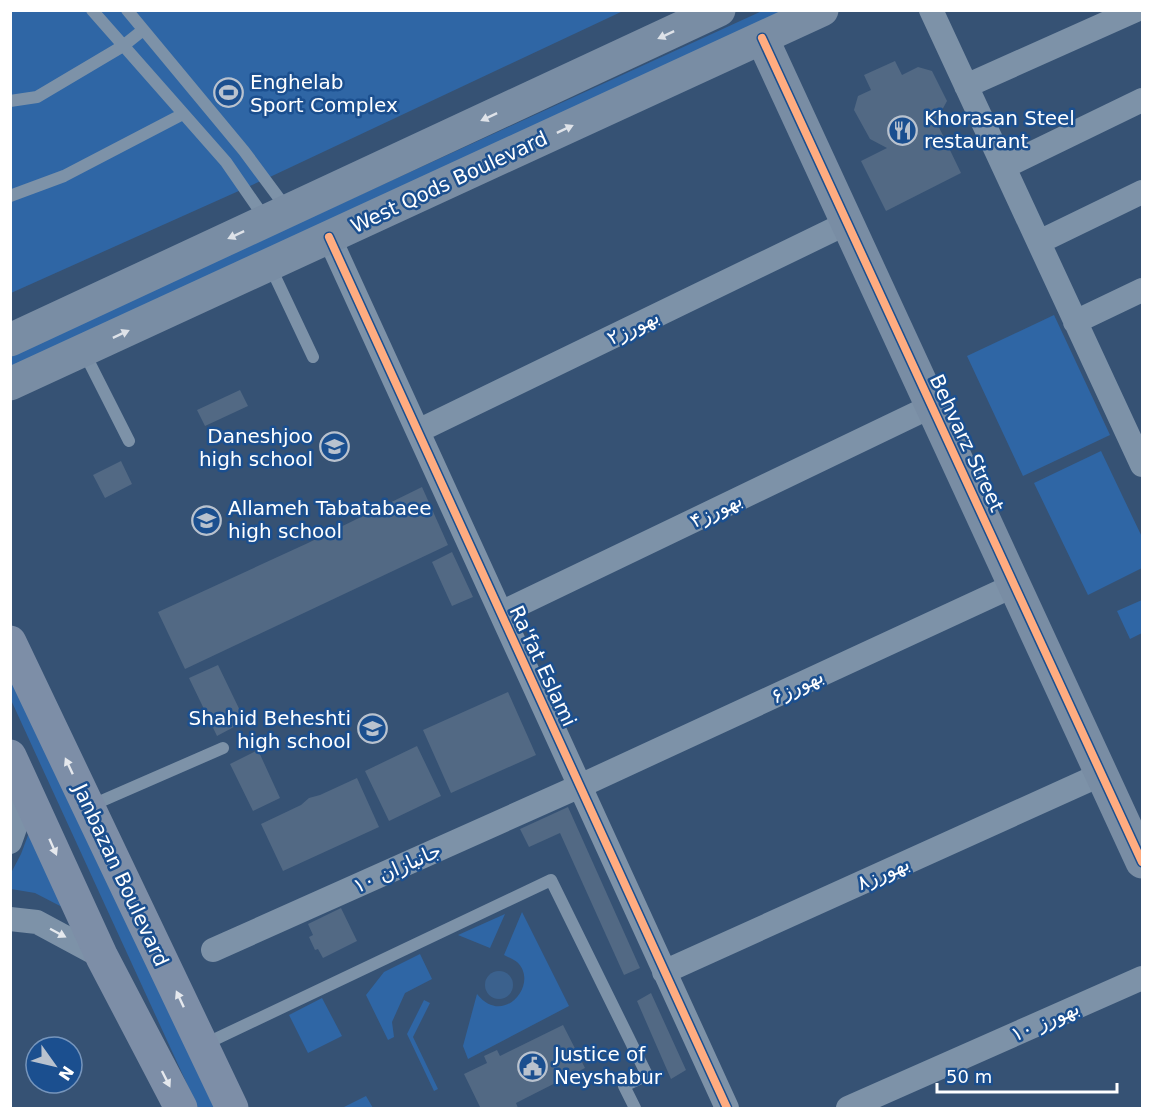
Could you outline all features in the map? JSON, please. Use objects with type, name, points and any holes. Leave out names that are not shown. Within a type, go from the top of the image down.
[{"type":"main road","points":[[10,340],[719,10]]},
{"type":"main road","name":"West Qods Boulevard","points":[[10,384],[82,353],[822,10]]},
{"type":"main road","name":"Behvarz Street","points":[[762,38],[1143,862]]},
{"type":"main road","points":[[65,314],[60,330],[62,338],[71,351],[82,353]]},
{"type":"main road","name":"Janbazan Boulevard","points":[[10,642],[232,1108]]},
{"type":"main road","points":[[10,756],[102,957],[181,1108]]},
{"type":"street","points":[[931,10],[1143,465]]},
{"type":"street","points":[[966,86],[1136,10]]},
{"type":"street","points":[[1004,167],[1143,100]]},
{"type":"street","points":[[1039,242],[1143,192]]},
{"type":"street","name":"بهورز۲","points":[[418,431],[847,223]]},
{"type":"street","name":"Ra'fat Eslami","points":[[329,237],[727,1108]]},
{"type":"street","points":[[1075,322],[1143,290]]},
{"type":"street","name":"بهورز۴","points":[[501,613],[932,406]]},
{"type":"street","name":"بهورز۶","points":[[580,786],[1015,585]]},
{"type":"street","name":"بهورز۸","points":[[664,972],[1102,774]]},
{"type":"street","name":"جانبازان ۱۰","points":[[213,950],[580,786]]},
{"type":"street","points":[[10,842],[27,791]]},
{"type":"street","points":[[10,919],[37,922],[102,957]]},
{"type":"street","name":"بهورز ۱۰","points":[[848,1108],[1143,978]]},
{"type":"lane","points":[[92,10],[225,162],[277,215]]},
{"type":"lane","points":[[127,10],[244,151],[277,215]]},
{"type":"lane","points":[[10,100],[37,97],[123,46],[143,30]]},
{"type":"lane","points":[[10,196],[63,176],[183,114]]},
{"type":"lane","points":[[270,265],[313,357]]},
{"type":"lane","points":[[82,353],[129,441]]},
{"type":"lane","points":[[89,807],[223,748]]},
{"type":"lane","points":[[202,1046],[551,880],[647,1075],[624,1086],[635,1108]]},
{"type":"shaded area","name":"Enghelab Sport Complex","points":[[10,11],[623,11],[272,176],[11,293]]},
{"type":"shaded area","points":[[762,11],[790,11],[11,371],[10,355]]},
{"type":"shaded area","points":[[1054,315],[1110,435],[1023,476],[967,356]]},
{"type":"shaded area","points":[[1101,451],[1142,537],[1142,568],[1088,595],[1034,483]]},
{"type":"shaded area","points":[[1142,600],[1142,633],[1130,639],[1117,611]]},
{"type":"shaded area","points":[[10,668],[217,1108],[198,1108],[11,700]]},
{"type":"shaded area","points":[[30,830],[64,908],[35,893],[11,889],[11,873]]},
{"type":"shaded area","points":[[522,912],[569,1006],[468,1059],[463,1046],[477,994],[487,1003],[498,1006],[516,999],[522,990],[523,971],[517,962],[504,955]]},
{"type":"shaded area","points":[[505,914],[490,948],[458,935]]},
{"type":"shaded area","points":[[420,954],[432,979],[405,993],[392,1022],[394,1037],[388,1040],[366,995],[384,972]]},
{"type":"shaded area","points":[[499,971],[509,975],[513,985],[509,995],[499,999],[489,995],[485,985],[489,975]]},
{"type":"shaded area","points":[[322,998],[342,1036],[308,1053],[289,1015]]},
{"type":"shaded area","points":[[424,1000],[430,1003],[413,1037],[438,1089],[434,1091],[407,1034]]},
{"type":"shaded area","points":[[366,1096],[373,1108],[342,1108]]},
{"type":"building","name":"Khorasan Steel restaurant","points":[[895,61],[902,75],[918,67],[932,71],[947,101],[936,121],[961,173],[886,211],[861,161],[887,148],[870,139],[854,110],[858,96],[871,90],[864,75]]},
{"type":"building","points":[[240,390],[248,406],[205,426],[197,410]]},
{"type":"building","points":[[121,461],[132,484],[105,498],[93,475]]},
{"type":"building","points":[[422,487],[448,545],[185,669],[158,612],[308,543]]},
{"type":"building","points":[[452,552],[473,597],[452,606],[432,562]]},
{"type":"building","points":[[218,665],[245,721],[217,736],[189,678]]},
{"type":"building","points":[[508,692],[536,755],[451,793],[423,730]]},
{"type":"building","points":[[417,746],[441,796],[389,821],[365,771]]},
{"type":"building","points":[[258,750],[280,798],[253,811],[230,764]]},
{"type":"building","points":[[357,778],[379,827],[283,871],[261,824],[301,805],[309,798]]},
{"type":"building","points":[[568,807],[640,968],[624,975],[560,833],[529,847],[520,829]]},
{"type":"building","points":[[341,908],[357,941],[323,958],[318,949],[315,950],[309,937],[313,935],[308,924]]},
{"type":"building","points":[[651,993],[686,1070],[671,1079],[637,1001]]},
{"type":"building","name":"Justice of Neyshabur","points":[[563,1025],[585,1068],[516,1103],[518,1108],[477,1108],[480,1107],[464,1074],[487,1063],[484,1056],[497,1050],[500,1056]]},
{"type":"cycle path","points":[[762,38],[1142,862]]},
{"type":"cycle path","points":[[329,237],[727,1108]]},
{"type":"place","name":"Enghelab Sport Complex","points":[[229,93]]},
{"type":"place","name":"Khorasan Steel restaurant","points":[[903,130]]},
{"type":"place","name":"Daneshjoo high school","points":[[334,447]]},
{"type":"place","name":"Allameh Tabatabaee high school","points":[[207,520]]},
{"type":"place","name":"Shahid Beheshti high school","points":[[372,729]]},
{"type":"place","name":"Justice of Neyshabur","points":[[533,1066]]}]
